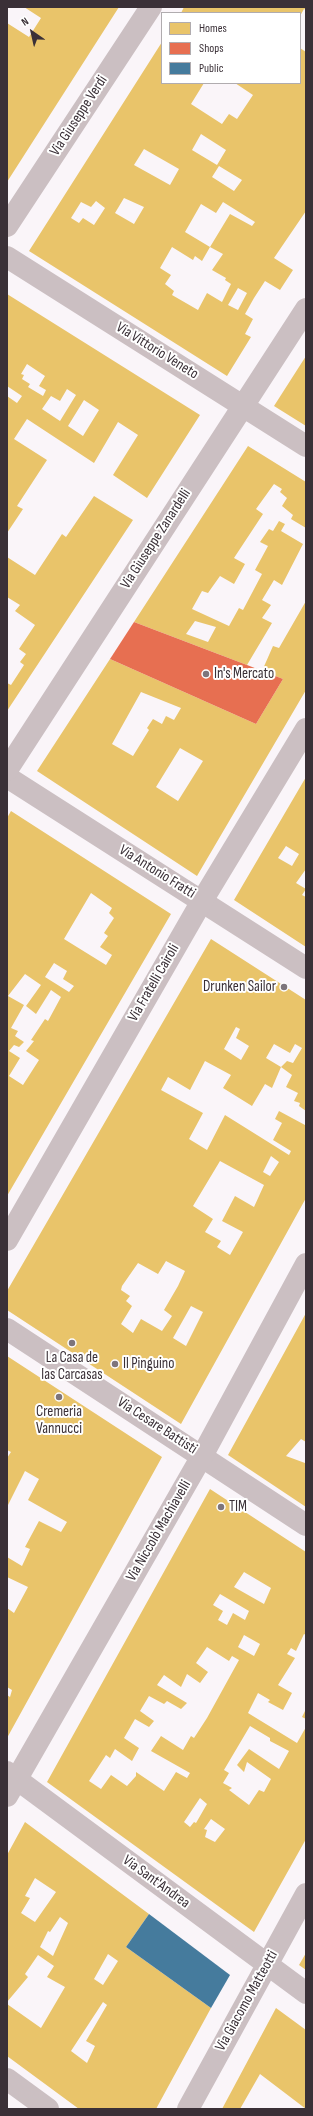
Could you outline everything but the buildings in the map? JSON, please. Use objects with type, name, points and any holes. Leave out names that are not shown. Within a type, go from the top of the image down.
[{"type":"street","name":"Via Giuseppe Verdi","points":[[7,226],[151,7]]},
{"type":"street","name":"Via Vittorio Veneto","points":[[7,257],[306,446]]},
{"type":"street","name":"Via Giuseppe Zanardelli","points":[[7,770],[306,309]]},
{"type":"street","name":"Via Fratelli Cairoli","points":[[7,1240],[202,901],[306,729]]},
{"type":"street","name":"Via Antonio Fratti","points":[[7,777],[306,968]]},
{"type":"street","name":"Via Niccolò Machiavelli","points":[[10,1782],[202,1456],[306,1264]]},
{"type":"street","name":"Via Cesare Battisti","points":[[7,1329],[306,1525]]},
{"type":"street","name":"Via Sant'Andrea","points":[[10,1782],[306,1993]]},
{"type":"street","name":"Via Giacomo Matteotti","points":[[188,2109],[306,1894]]},
{"type":"street","points":[[7,2079],[48,2109]]},
{"type":"place","name":"In's Mercato","points":[[206,674]]},
{"type":"place","name":"Drunken Sailor","points":[[284,987]]},
{"type":"place","name":"La Casa de las Carcasas","points":[[72,1343]]},
{"type":"place","name":"Il Pinguino","points":[[115,1364]]},
{"type":"place","name":"Cremeria Vannucci","points":[[59,1397]]},
{"type":"place","name":"TIM","points":[[221,1507]]}]
